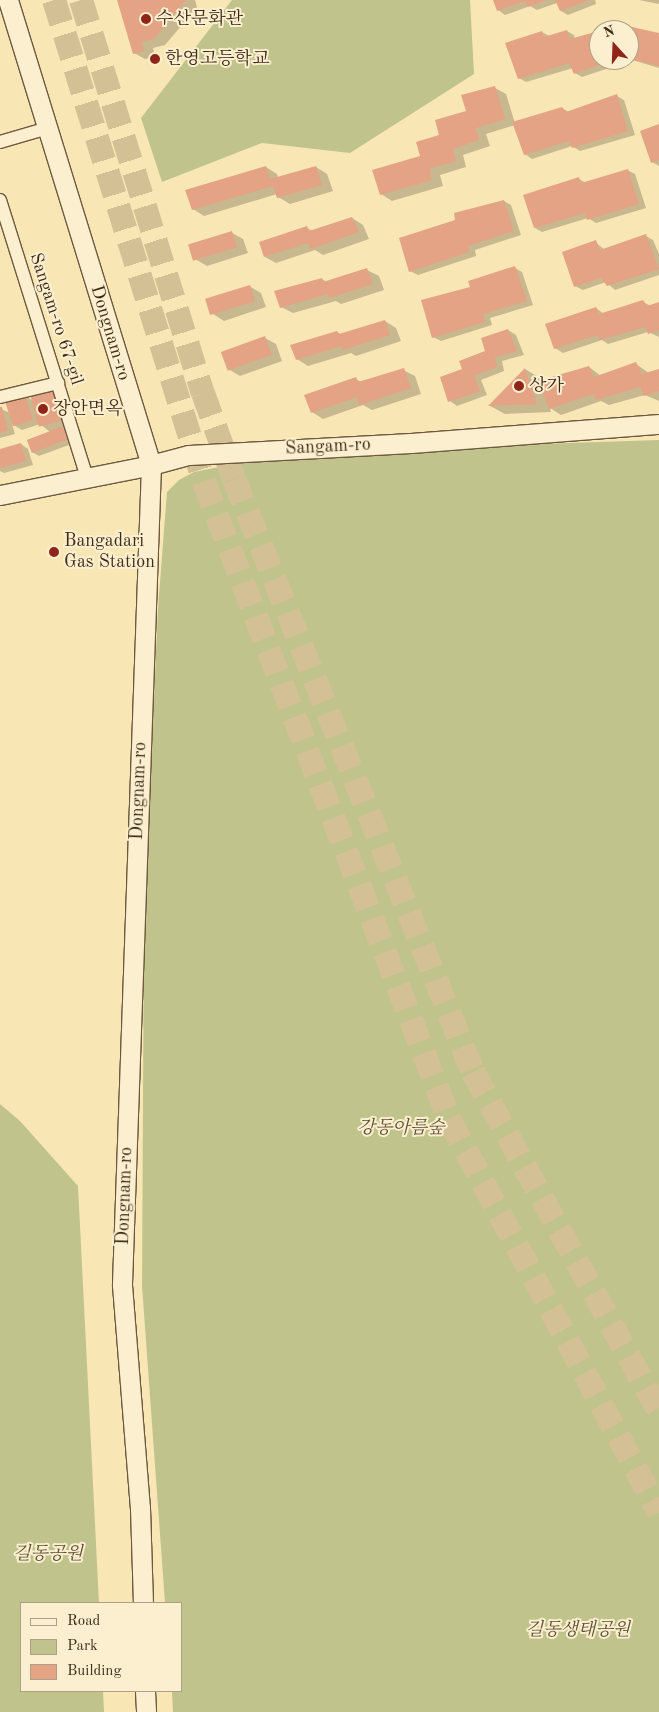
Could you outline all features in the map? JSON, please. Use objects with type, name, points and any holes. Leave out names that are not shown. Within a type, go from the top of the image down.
[{"type":"main road","name":"Dongnam-ro","points":[[8,0],[151,465],[122,1284],[140,1508],[143,1602]]},
{"type":"main road","name":"Sangam-ro","points":[[0,495],[151,465],[188,455],[411,443],[659,424]]},
{"type":"main road","points":[[145,1692],[146,1712]]},
{"type":"street","points":[[0,142],[48,128]]},
{"type":"street","name":"Sangam-ro 67-gil","points":[[0,200],[88,477]]},
{"type":"street","points":[[0,397],[58,383]]},
{"type":"green space","points":[[232,0],[470,0],[474,74],[350,153],[262,143],[162,182],[141,118]]},
{"type":"green space","name":"강동아름숲","points":[[659,440],[659,1712],[173,1712],[172,1692],[182,1692],[182,1602],[165,1602],[142,1286],[144,914],[158,608],[167,492],[179,480],[194,472],[254,460],[413,448]]},
{"type":"green space","name":"길동공원","points":[[0,1104],[20,1121],[78,1186],[99,1602],[20,1602],[20,1692],[103,1692],[104,1712],[0,1712]]},
{"type":"building","name":"수산문화관","points":[[117,0],[186,0],[154,39],[142,42],[144,51],[133,54]]},
{"type":"building","points":[[493,0],[546,0],[528,7],[525,1],[497,11]]},
{"type":"building","points":[[555,0],[589,0],[560,11]]},
{"type":"building","points":[[639,29],[659,33],[659,66],[639,61]]},
{"type":"building","points":[[567,30],[570,39],[589,34],[589,69],[574,74],[569,63],[518,79],[505,43],[542,31],[544,37]]},
{"type":"building","points":[[495,86],[505,119],[476,128],[479,140],[453,149],[456,161],[429,169],[432,180],[380,195],[372,170],[420,156],[416,142],[439,135],[435,120],[466,111],[461,95]]},
{"type":"building","points":[[617,94],[628,131],[572,148],[569,141],[524,155],[512,122],[562,107],[566,112]]},
{"type":"building","points":[[659,124],[659,160],[651,163],[640,131]]},
{"type":"building","points":[[266,166],[270,179],[316,166],[322,185],[277,198],[273,186],[192,210],[185,190]]},
{"type":"building","points":[[628,169],[639,204],[587,220],[585,213],[534,228],[523,195],[579,177],[581,183]]},
{"type":"building","points":[[504,200],[514,231],[468,246],[469,252],[409,272],[399,238],[455,220],[454,213]]},
{"type":"building","points":[[352,217],[359,232],[311,249],[308,243],[264,257],[259,242],[307,226],[309,231]]},
{"type":"building","points":[[232,231],[237,247],[193,261],[188,244]]},
{"type":"building","points":[[646,234],[659,269],[607,286],[601,278],[574,287],[562,252],[596,240],[600,250]]},
{"type":"building","points":[[515,266],[527,301],[483,314],[485,322],[432,338],[421,300],[470,287],[468,281]]},
{"type":"building","points":[[367,268],[373,284],[329,298],[327,294],[280,308],[274,291],[322,278],[323,282]]},
{"type":"building","points":[[250,285],[255,301],[210,315],[205,299]]},
{"type":"building","points":[[643,300],[647,306],[659,302],[659,330],[648,334],[645,327],[600,340],[597,335],[554,349],[545,324],[596,307],[599,314]]},
{"type":"building","points":[[385,320],[390,335],[343,350],[342,346],[296,360],[290,345],[337,331],[339,334]]},
{"type":"building","points":[[508,329],[517,351],[495,357],[497,367],[474,376],[480,391],[448,402],[440,377],[462,369],[459,361],[485,351],[481,338]]},
{"type":"building","points":[[265,336],[272,355],[228,371],[221,352]]},
{"type":"building","points":[[636,362],[642,374],[659,369],[659,391],[644,396],[640,387],[596,400],[593,394],[549,409],[538,381],[589,366],[594,377]]},
{"type":"building","points":[[404,368],[411,388],[359,405],[357,397],[311,413],[304,395],[356,377],[358,382]]},
{"type":"building","name":"상가","points":[[525,368],[537,404],[488,406]]},
{"type":"building","points":[[52,387],[61,421],[39,427],[30,393]]},
{"type":"building","points":[[25,395],[33,420],[13,426],[5,401]]},
{"type":"building","points":[[0,407],[2,407],[8,430],[0,433]]},
{"type":"building","points":[[66,425],[71,438],[32,453],[27,440]]},
{"type":"building","points":[[21,443],[26,461],[0,468],[0,449]]},
{"type":"tunnel","points":[[54,0],[204,482],[449,1119],[659,1512]]},
{"type":"tunnel","points":[[81,0],[203,393],[234,479],[473,1072],[659,1412]]},
{"type":"place","name":"수산문화관","points":[[146,19]]},
{"type":"place","name":"한영고등학교","points":[[155,59]]},
{"type":"place","name":"상가","points":[[519,386]]},
{"type":"place","name":"장안면옥","points":[[43,409]]},
{"type":"place","name":"Bangadari Gas Station","points":[[54,552]]},
{"type":"park label","name":"길동생태공원","points":[[578,1630]]}]
